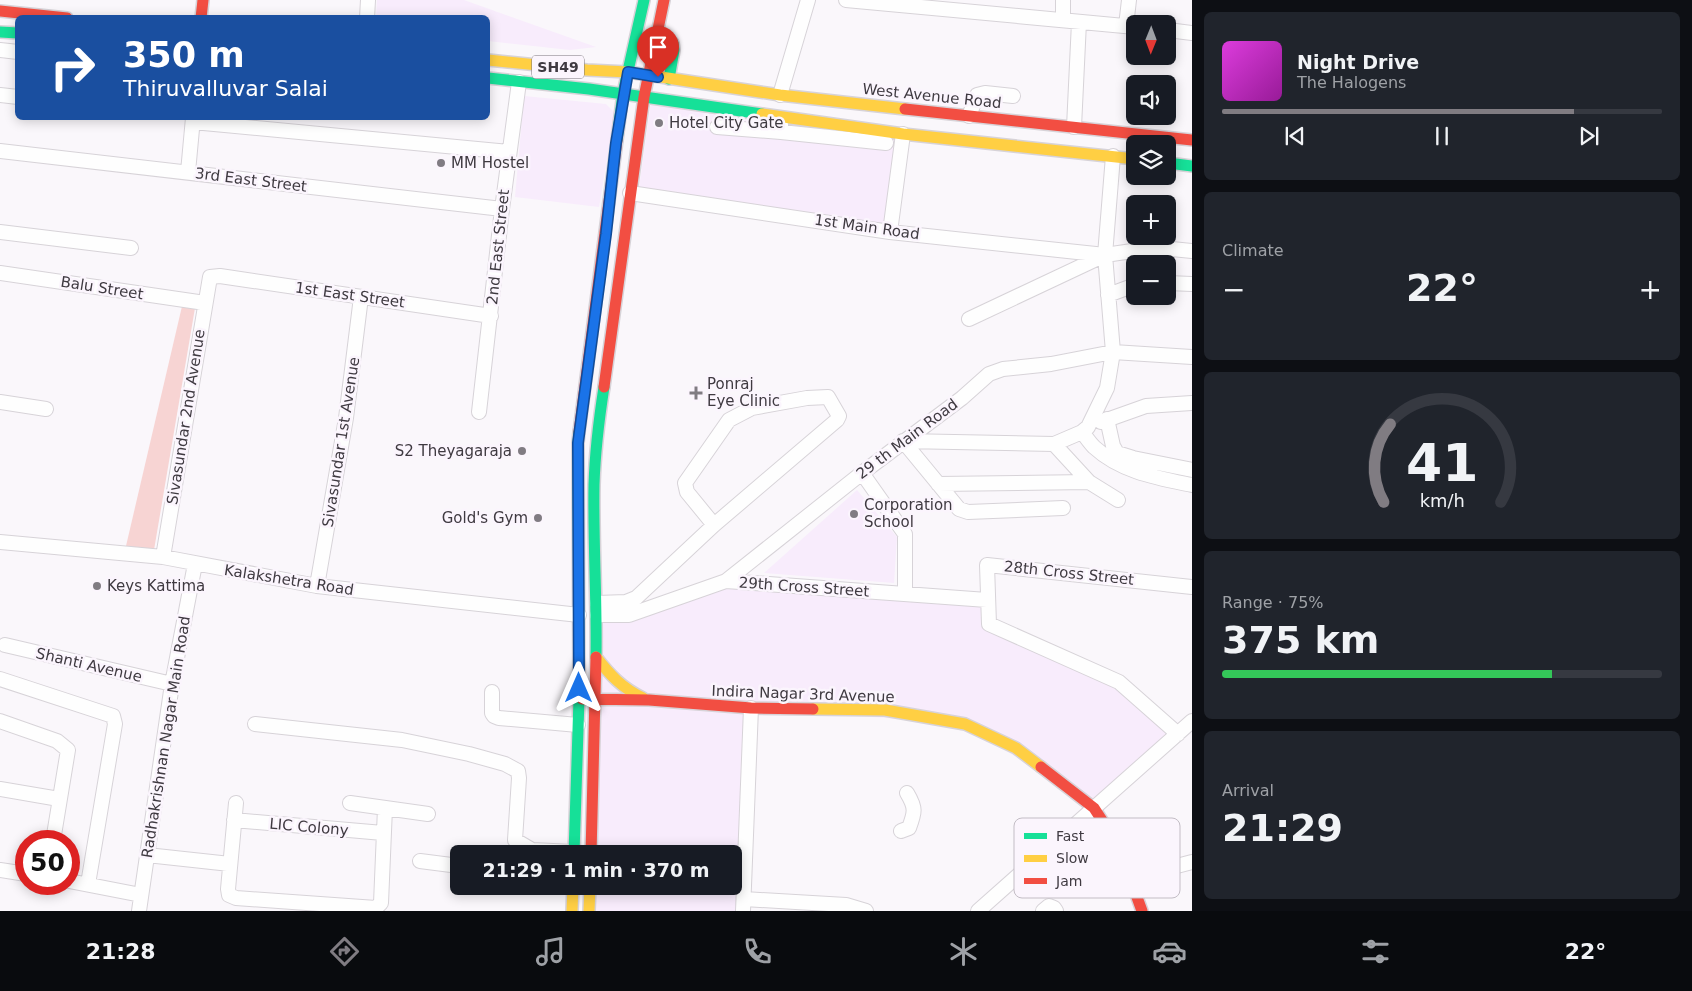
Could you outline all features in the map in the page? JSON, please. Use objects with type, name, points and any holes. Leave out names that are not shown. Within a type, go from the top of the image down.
[{"type":"main road","points":[[201,15],[203,0]]},
{"type":"main road","points":[[574,845],[579,699],[578,443],[623,93],[644,0]]},
{"type":"main road","points":[[591,845],[597,608],[594,485],[598,430],[644,96],[664,0]]},
{"type":"main road","points":[[0,11],[39,15]]},
{"type":"main road","points":[[0,32],[15,33]]},
{"type":"main road","points":[[658,34],[672,42],[674,50],[669,79]]},
{"type":"main road","name":"SH49","points":[[490,60],[628,72],[669,79]]},
{"type":"main road","name":"SH49","points":[[490,78],[623,93],[781,116]]},
{"type":"main road","name":"West Avenue Road","points":[[669,79],[780,95],[1192,140]]},
{"type":"main road","points":[[781,116],[903,134],[1126,158]]},
{"type":"main road","points":[[1176,164],[1192,166]]},
{"type":"main road","points":[[596,657],[611,676],[626,690],[649,700]]},
{"type":"main road","name":"Indira Nagar 3rd Avenue","points":[[579,699],[649,700],[751,708],[885,710],[965,724],[1016,748],[1094,808],[1101,818]]},
{"type":"main road","points":[[572,895],[572,911]]},
{"type":"main road","points":[[589,911],[590,895]]},
{"type":"main road","name":"Indira Nagar 3rd Avenue","points":[[1138,898],[1142,911]]},
{"type":"street","points":[[366,15],[368,0]]},
{"type":"street","points":[[780,95],[808,0]]},
{"type":"street","points":[[846,0],[877,1],[1126,27]]},
{"type":"street","points":[[1063,0],[1063,20]]},
{"type":"street","points":[[1129,0],[1130,15]]},
{"type":"street","points":[[1074,127],[1079,22]]},
{"type":"street","points":[[1176,31],[1192,33]]},
{"type":"street","points":[[0,50],[15,52]]},
{"type":"street","name":"2nd East Street","points":[[479,412],[502,209],[519,82]]},
{"type":"street","points":[[969,116],[977,95],[985,93],[1013,96]]},
{"type":"street","points":[[0,95],[15,97]]},
{"type":"street","points":[[780,132],[781,116]]},
{"type":"street","points":[[188,172],[193,120],[509,152]]},
{"type":"street","points":[[717,127],[886,143]]},
{"type":"street","points":[[890,232],[903,134]]},
{"type":"street","name":"3rd East Street","points":[[0,151],[502,209]]},
{"type":"street","points":[[1085,429],[1107,388],[1113,352],[1105,255],[1113,156]]},
{"type":"street","name":"1st Main Road","points":[[630,193],[890,232],[1105,255]]},
{"type":"street","points":[[0,232],[131,248]]},
{"type":"street","points":[[969,319],[1105,255],[1156,249],[1192,251]]},
{"type":"street","name":"Balu Street","points":[[0,273],[204,303]]},
{"type":"street","name":"1st East Street","points":[[210,277],[220,276],[491,316]]},
{"type":"street","name":"Sivasundar 2nd Avenue","points":[[163,557],[204,303],[210,277]]},
{"type":"street","points":[[1176,283],[1192,284]]},
{"type":"street","points":[[1108,295],[1126,288]]},
{"type":"street","name":"Sivasundar 1st Avenue","points":[[317,586],[346,418],[361,297]]},
{"type":"street","name":"29 th Main Road","points":[[726,581],[903,441],[962,398],[989,374],[1003,369],[1051,364],[1113,352],[1192,357]]},
{"type":"street","points":[[597,608],[618,609],[626,602],[636,598],[714,524],[837,420],[839,416],[828,397],[806,398],[752,408],[729,420],[685,483],[687,492],[714,524]]},
{"type":"street","points":[[0,402],[46,409]]},
{"type":"street","points":[[903,441],[1054,444],[1107,419],[1146,406],[1192,403]]},
{"type":"street","points":[[1107,419],[1113,446],[1117,453],[1192,470]]},
{"type":"street","points":[[1085,429],[1095,448],[1118,463],[1139,473],[1192,486]]},
{"type":"street","points":[[903,441],[958,509],[968,512],[1063,508]]},
{"type":"street","points":[[1054,444],[1089,482],[1118,500]]},
{"type":"street","points":[[862,473],[905,534],[905,593]]},
{"type":"street","points":[[938,484],[1089,482]]},
{"type":"street","name":"Kalakshetra Road","points":[[0,542],[163,557],[317,586],[579,615]]},
{"type":"street","name":"Radhakrishnan Nagar Main Road","points":[[139,911],[172,684],[195,564]]},
{"type":"street","name":"28th Cross Street","points":[[1178,734],[1119,682],[989,624],[987,564],[1192,587]]},
{"type":"street","name":"29th Cross Street","points":[[618,609],[629,614],[726,581],[987,600]]},
{"type":"street","name":"Shanti Avenue","points":[[5,645],[172,684]]},
{"type":"street","points":[[0,679],[105,712],[115,719],[88,884]]},
{"type":"street","points":[[492,692],[492,713],[499,718],[578,725]]},
{"type":"street","points":[[751,708],[744,905],[846,905],[866,911]]},
{"type":"street","points":[[0,721],[57,741],[68,750],[55,830]]},
{"type":"street","points":[[1083,818],[1192,721]]},
{"type":"street","points":[[255,724],[402,740],[505,764],[518,771],[514,840],[523,845]]},
{"type":"street","points":[[0,789],[59,799]]},
{"type":"street","points":[[901,831],[909,828],[913,818],[915,806],[908,793]]},
{"type":"street","points":[[236,803],[228,889],[230,896],[376,908],[380,906],[385,808]]},
{"type":"street","points":[[350,803],[428,814]]},
{"type":"street","name":"LIC Colony","points":[[234,820],[383,833]]},
{"type":"street","points":[[147,855],[230,864]]},
{"type":"street","points":[[420,861],[450,865]]},
{"type":"street","points":[[0,870],[15,872]]},
{"type":"street","points":[[978,911],[1014,879]]},
{"type":"street","points":[[80,883],[141,894]]},
{"type":"street","points":[[1043,911],[1049,906],[1056,911]]},
{"type":"shaded area","points":[[377,0],[464,0],[596,47],[570,50],[490,41],[490,15],[376,15]]},
{"type":"shaded area","points":[[524,96],[606,104],[615,113],[599,207],[515,197]]},
{"type":"shaded area","points":[[651,101],[903,135],[890,233],[639,188]]},
{"type":"shaded area","points":[[183,302],[196,302],[154,550],[126,546]]},
{"type":"shaded area","name":"Corporation School","points":[[857,490],[897,537],[894,583],[764,573]]},
{"type":"shaded area","points":[[726,581],[987,600],[989,624],[1119,682],[1178,734],[1094,808],[965,724],[751,708],[742,891],[742,845],[591,845],[597,615],[617,615]]},
{"type":"shaded area","points":[[590,895],[742,895],[741,911],[589,911]]},
{"type":"traffic: fast","points":[[617,140],[623,93],[644,0]]},
{"type":"traffic: fast","points":[[0,32],[15,33]]},
{"type":"traffic: fast","points":[[658,34],[673,43],[674,50],[669,79]]},
{"type":"traffic: fast","points":[[490,78],[589,89],[762,114]]},
{"type":"traffic: fast","points":[[1176,164],[1192,166]]},
{"type":"traffic: fast","points":[[596,657],[594,485],[595,460],[604,387]]},
{"type":"traffic: fast","points":[[574,845],[579,699],[579,432]]},
{"type":"traffic: slow","points":[[490,60],[628,72],[780,95],[905,109]]},
{"type":"traffic: slow","points":[[762,114],[903,134],[1126,158]]},
{"type":"traffic: slow","points":[[596,657],[617,680],[643,698]]},
{"type":"traffic: slow","points":[[813,709],[885,710],[965,724],[1016,748],[1041,767]]},
{"type":"traffic: slow","points":[[572,911],[573,895]]},
{"type":"traffic: slow","points":[[589,911],[590,895]]},
{"type":"traffic: jam","points":[[201,15],[203,0]]},
{"type":"traffic: jam","points":[[604,387],[644,97],[664,0]]},
{"type":"traffic: jam","points":[[0,11],[38,15]]},
{"type":"traffic: jam","points":[[905,109],[1192,140]]},
{"type":"traffic: jam","points":[[579,432],[617,140]]},
{"type":"traffic: jam","points":[[591,845],[596,657]]},
{"type":"traffic: jam","points":[[582,699],[649,700],[751,708],[813,709]]},
{"type":"traffic: jam","points":[[1041,767],[1094,808],[1100,818]]},
{"type":"traffic: jam","points":[[1137,898],[1142,911]]},
{"type":"place","name":"Hotel City Gate","points":[[659,123]]},
{"type":"place","name":"MM Hostel","points":[[441,163]]},
{"type":"place","name":"Ponraj Eye Clinic","points":[[696,393]]},
{"type":"place","name":"S2 Theyagaraja","points":[[522,451]]},
{"type":"place","name":"Corporation School","points":[[854,514]]},
{"type":"place","name":"Gold's Gym","points":[[538,518]]},
{"type":"place","name":"Keys Kattima","points":[[97,586]]},
{"type":"route","points":[[579,688],[578,443],[591,353],[616,143],[628,72],[658,77]]}]
